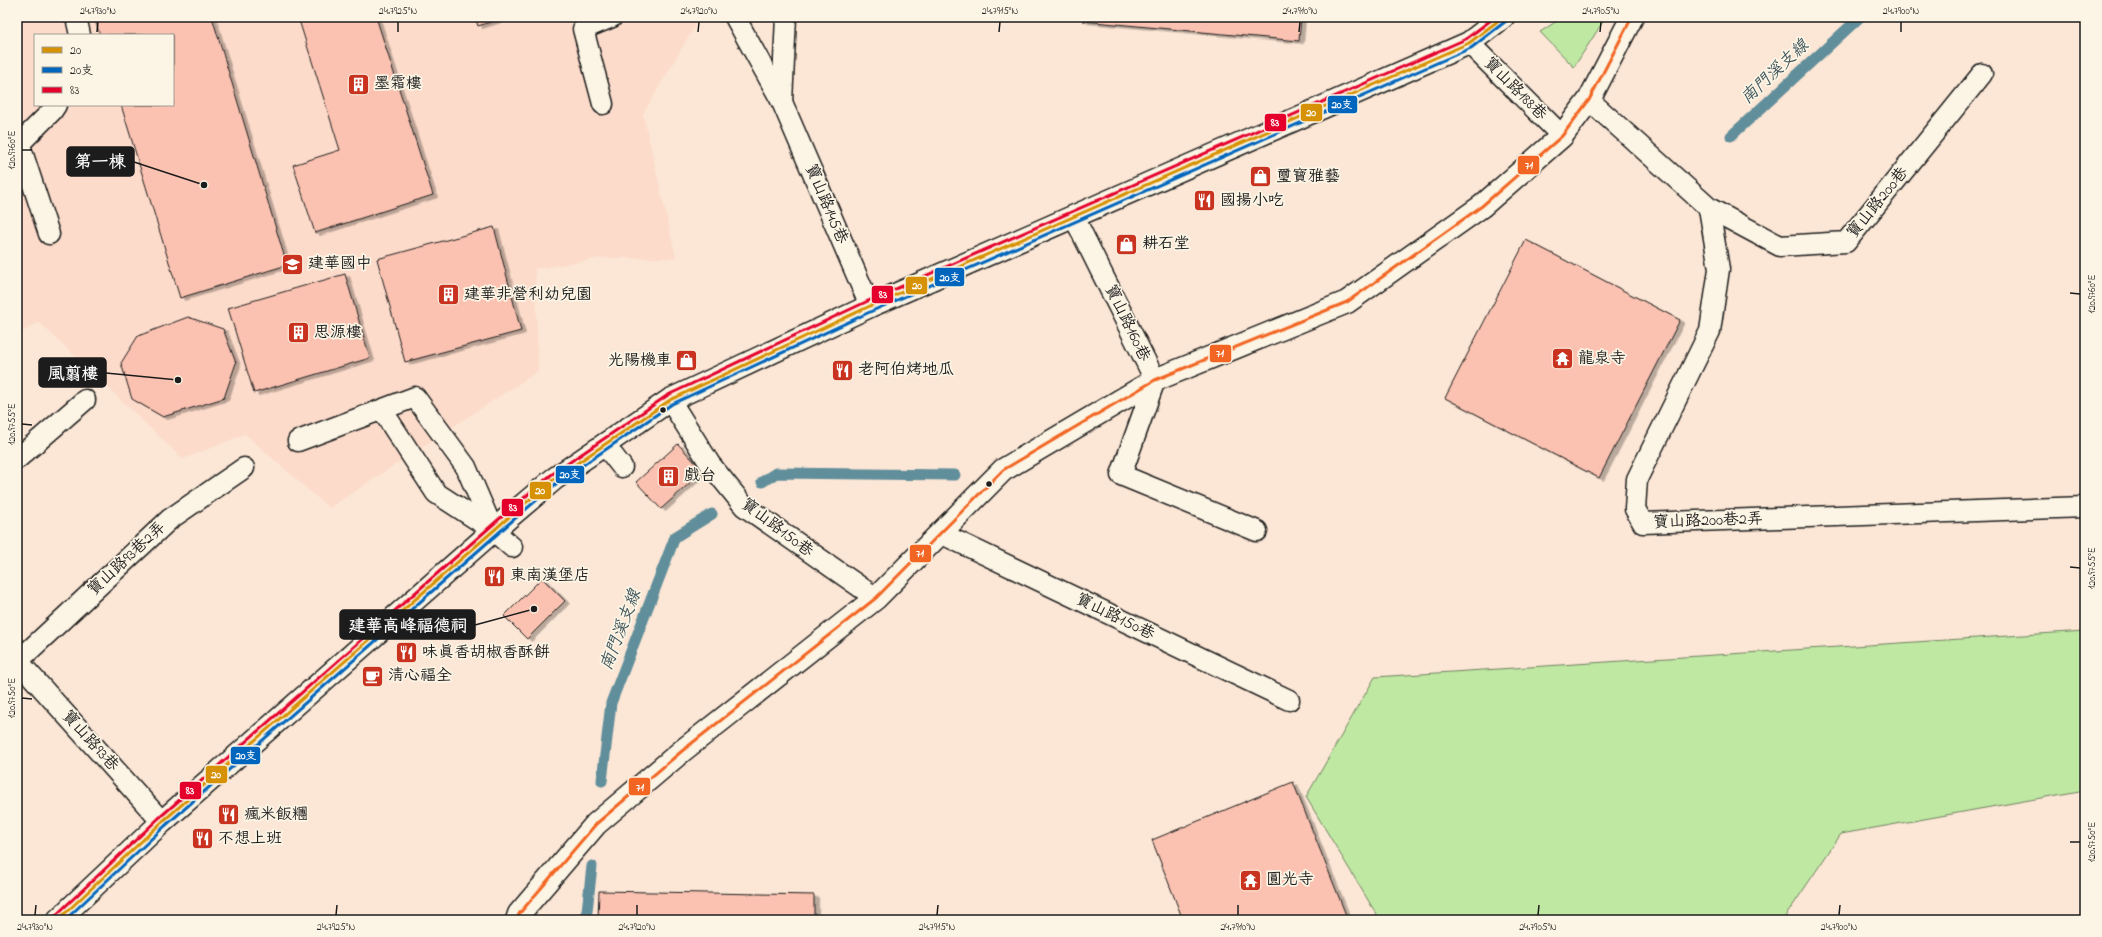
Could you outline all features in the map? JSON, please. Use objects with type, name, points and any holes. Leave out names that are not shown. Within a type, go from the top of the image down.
[{"type":"street","points":[[58,920],[162,822],[493,530],[554,479],[670,400],[870,306],[1469,43],[1503,17]]},
{"type":"street","points":[[517,920],[519,914],[596,824],[682,751],[876,598],[1003,470],[1155,380],[1347,302],[1482,206],[1562,136],[1589,100],[1632,17]]},
{"type":"lane","points":[[76,17],[80,34]]},
{"type":"lane","points":[[603,104],[583,29],[612,17]]},
{"type":"lane","name":"寶山路145巷","points":[[735,17],[782,102],[870,306]]},
{"type":"lane","name":"寶山路145巷","points":[[782,102],[786,17]]},
{"type":"lane","name":"寶山路188巷","points":[[1469,43],[1562,136]]},
{"type":"lane","name":"寶山路200巷","points":[[1589,100],[1709,208],[1780,246],[1846,242],[1982,74]]},
{"type":"lane","points":[[49,234],[18,140],[52,111],[55,106]]},
{"type":"lane","name":"寶山路200巷2弄","points":[[1709,208],[1719,269],[1710,331],[1637,479],[1635,509],[1643,523],[2085,507]]},
{"type":"lane","name":"寶山路160巷","points":[[1074,217],[1155,380],[1121,474],[1257,531]]},
{"type":"lane","points":[[298,441],[415,397],[466,467],[493,530]]},
{"type":"lane","points":[[17,459],[85,400]]},
{"type":"lane","name":"寶山路150巷","points":[[670,400],[710,464],[744,506],[876,598]]},
{"type":"lane","points":[[382,410],[436,493],[493,530],[512,547]]},
{"type":"lane","points":[[604,444],[622,467]]},
{"type":"lane","name":"寶山路93巷2弄","points":[[17,661],[170,519],[244,468]]},
{"type":"lane","name":"寶山路150巷","points":[[940,533],[1289,700]]},
{"type":"lane","name":"寶山路93巷","points":[[17,661],[162,822]]},
{"type":"shaded area","name":"建華國中","points":[[17,17],[700,17],[643,114],[676,258],[601,258],[535,269],[538,371],[329,508],[245,434],[183,459],[39,322],[17,335]]},
{"type":"green space","points":[[1563,17],[1606,17],[1574,67],[1540,32]]},
{"type":"green space","points":[[2085,631],[2085,790],[1841,834],[1783,920],[1380,920],[1306,797],[1375,677]]},
{"type":"building","points":[[94,17],[212,17],[287,265],[180,298],[121,106],[174,106],[174,34],[100,34]]},
{"type":"building","name":"墨霜樓","points":[[298,17],[376,17],[433,195],[315,233],[293,165],[340,150]]},
{"type":"building","points":[[475,17],[506,17],[478,26]]},
{"type":"building","points":[[1083,17],[1301,17],[1299,41],[1083,21]]},
{"type":"building","name":"建華非營利幼兒園","points":[[494,227],[521,331],[405,362],[377,259]]},
{"type":"building","name":"龍泉寺","points":[[1526,240],[1680,320],[1599,478],[1445,398]]},
{"type":"building","name":"思源樓","points":[[345,274],[370,358],[254,393],[228,308]]},
{"type":"building","points":[[188,317],[223,329],[236,363],[224,398],[163,417],[132,399],[121,363],[138,336]]},
{"type":"building","name":"戲台","points":[[678,444],[703,471],[661,509],[636,482]]},
{"type":"building","points":[[542,578],[565,601],[527,639],[504,616]]},
{"type":"building","name":"圓光寺","points":[[1293,782],[1348,920],[1183,920],[1152,840]]},
{"type":"building","points":[[599,891],[814,895],[814,920],[598,920]]},
{"type":"waterway","name":"南門溪支線","points":[[1731,136],[1860,17]]},
{"type":"waterway","name":"南門溪支線","points":[[762,482],[776,473],[955,475]]},
{"type":"waterway","name":"南門溪支線","points":[[602,781],[611,703],[675,537],[712,514]]},
{"type":"waterway","name":"南門溪支線","points":[[586,920],[592,866]]},
{"type":"transit line","name":"83","points":[[55,916],[159,818],[506,513],[551,475],[668,395],[868,301],[1466,39],[1495,17]]},
{"type":"transit line","name":"20","points":[[58,920],[162,822],[509,517],[554,479],[670,400],[870,306],[1469,43],[1503,17]]},
{"type":"transit line","name":"71","points":[[517,920],[519,914],[596,824],[682,751],[876,598],[1003,470],[1155,380],[1347,302],[1482,206],[1562,136],[1589,100],[1632,17]]},
{"type":"transit line","name":"20支","points":[[65,920],[165,826],[512,521],[557,483],[672,404],[872,311],[1471,48],[1506,21]]},
{"type":"place","name":"墨霜樓","points":[[358,84]]},
{"type":"place","name":"璽寶雅藝","points":[[1260,177]]},
{"type":"place","name":"第一棟","points":[[204,185]]},
{"type":"place","name":"國揚小吃","points":[[1204,201]]},
{"type":"place","name":"耕石堂","points":[[1126,244]]},
{"type":"place","name":"建華國中","points":[[292,264]]},
{"type":"place","name":"建華非營利幼兒園","points":[[449,295]]},
{"type":"place","name":"思源樓","points":[[299,333]]},
{"type":"place","name":"龍泉寺","points":[[1562,359]]},
{"type":"place","name":"光陽機車","points":[[687,361]]},
{"type":"place","name":"老阿伯烤地瓜","points":[[843,370]]},
{"type":"place","name":"風翦樓","points":[[178,380]]},
{"type":"place","name":"戲台","points":[[669,476]]},
{"type":"place","name":"東南漢堡店","points":[[495,576]]},
{"type":"place","name":"建華高峰福德祠","points":[[534,609]]},
{"type":"place","name":"味真香胡椒香酥餅","points":[[407,653]]},
{"type":"place","name":"清心福全","points":[[373,676]]},
{"type":"place","name":"瘋米飯糰","points":[[229,815]]},
{"type":"place","name":"不想上班","points":[[202,839]]},
{"type":"place","name":"圓光寺","points":[[1250,880]]}]
